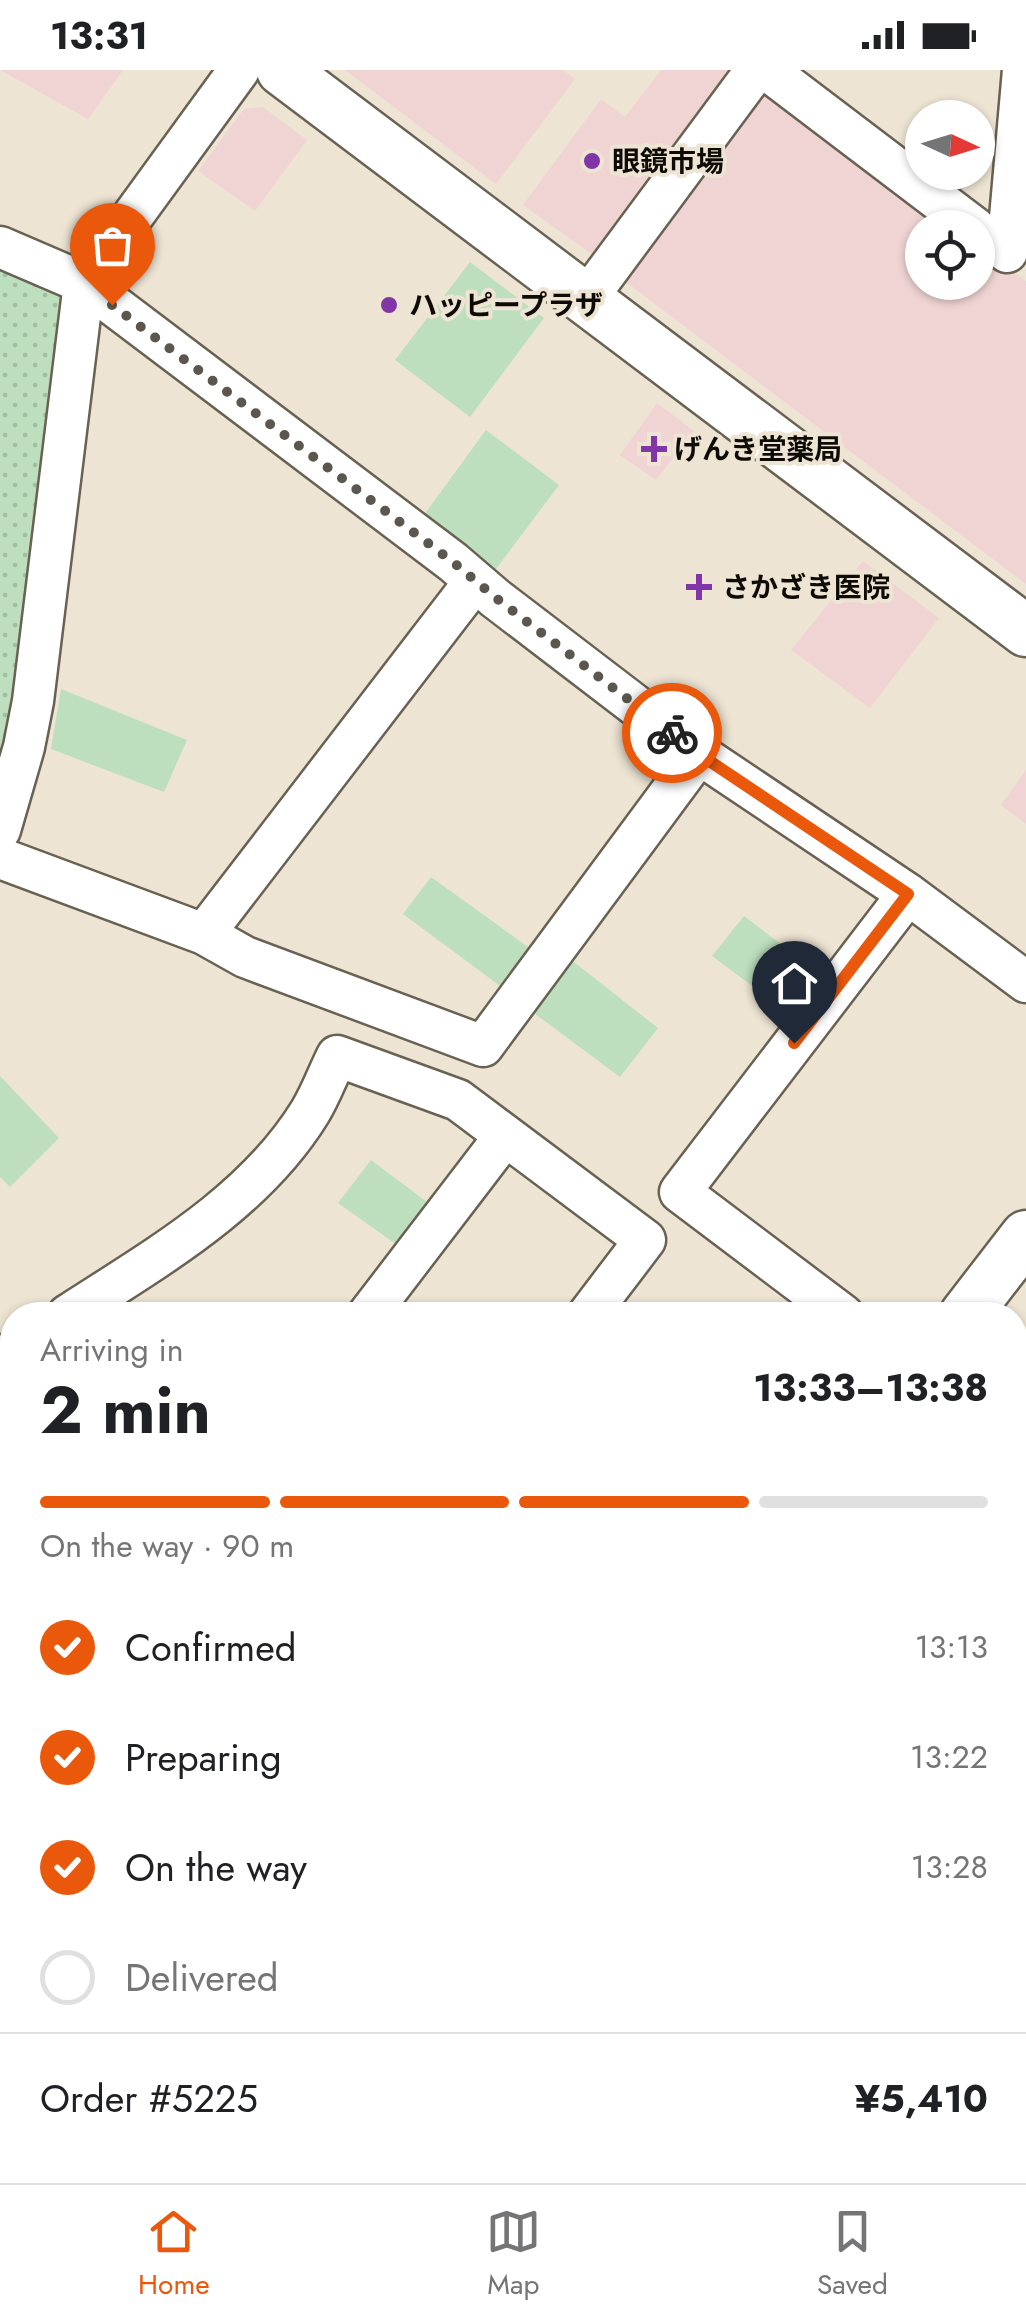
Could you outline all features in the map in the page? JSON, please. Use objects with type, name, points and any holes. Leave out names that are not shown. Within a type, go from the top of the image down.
[{"type":"street","points":[[0,830],[33,701],[84,283],[239,70]]},
{"type":"street","points":[[282,70],[1026,631]]},
{"type":"street","points":[[587,298],[756,70]]},
{"type":"street","points":[[768,70],[996,244],[1024,70]]},
{"type":"street","points":[[0,247],[84,283],[438,550],[699,754],[908,894],[1026,982]]},
{"type":"street","points":[[204,934],[475,581]]},
{"type":"street","points":[[0,858],[204,934],[245,957],[483,1046],[699,754]]},
{"type":"street","points":[[826,1302],[680,1192],[908,894]]},
{"type":"street","points":[[88,1302],[184,1240],[241,1193],[302,1124],[337,1056],[458,1100],[645,1240],[598,1302]]},
{"type":"street","points":[[378,1302],[504,1136]]},
{"type":"street","points":[[975,1302],[1026,1236]]},
{"type":"shaded area","points":[[0,70],[123,70],[88,119]]},
{"type":"shaded area","points":[[345,70],[563,70],[575,79],[496,184]]},
{"type":"shaded area","points":[[661,70],[735,70],[600,260],[523,205],[601,99],[625,117]]},
{"type":"shaded area","points":[[775,93],[932,210],[905,210],[905,300],[995,300],[995,258],[1026,281],[1026,584],[618,276],[754,96]]},
{"type":"shaded area","points":[[263,107],[307,140],[255,211],[198,171],[244,109]]},
{"type":"shaded area","points":[[657,403],[694,431],[656,480],[620,455]]},
{"type":"shaded area","points":[[863,561],[939,618],[870,708],[791,650]]},
{"type":"shaded area","points":[[1026,770],[1026,824],[1001,805]]},
{"type":"green space","points":[[0,262],[59,289],[66,302],[14,711],[0,768]]},
{"type":"green space","points":[[470,262],[544,318],[470,417],[395,360]]},
{"type":"green space","points":[[486,430],[559,485],[490,577],[421,519]]},
{"type":"green space","points":[[61,689],[187,740],[164,792],[51,749]]},
{"type":"green space","points":[[431,877],[535,952],[507,991],[403,914]]},
{"type":"green space","points":[[744,916],[826,979],[795,1018],[712,956]]},
{"type":"green space","points":[[565,955],[658,1028],[620,1077],[527,1008]]},
{"type":"green space","points":[[0,1076],[59,1138],[10,1187],[0,1177]]},
{"type":"green space","points":[[371,1160],[435,1208],[404,1250],[338,1203]]},
{"type":"way so far","points":[[112,305],[672,733]]},
{"type":"place","name":"眼鏡市場","points":[[592,161]]},
{"type":"place","name":"ハッピープラザ","points":[[389,305]]},
{"type":"place","name":"げんき堂薬局","points":[[654,449]]},
{"type":"place","name":"さかざき医院","points":[[699,587]]},
{"type":"route","points":[[672,733],[908,894],[794,1043]]}]
